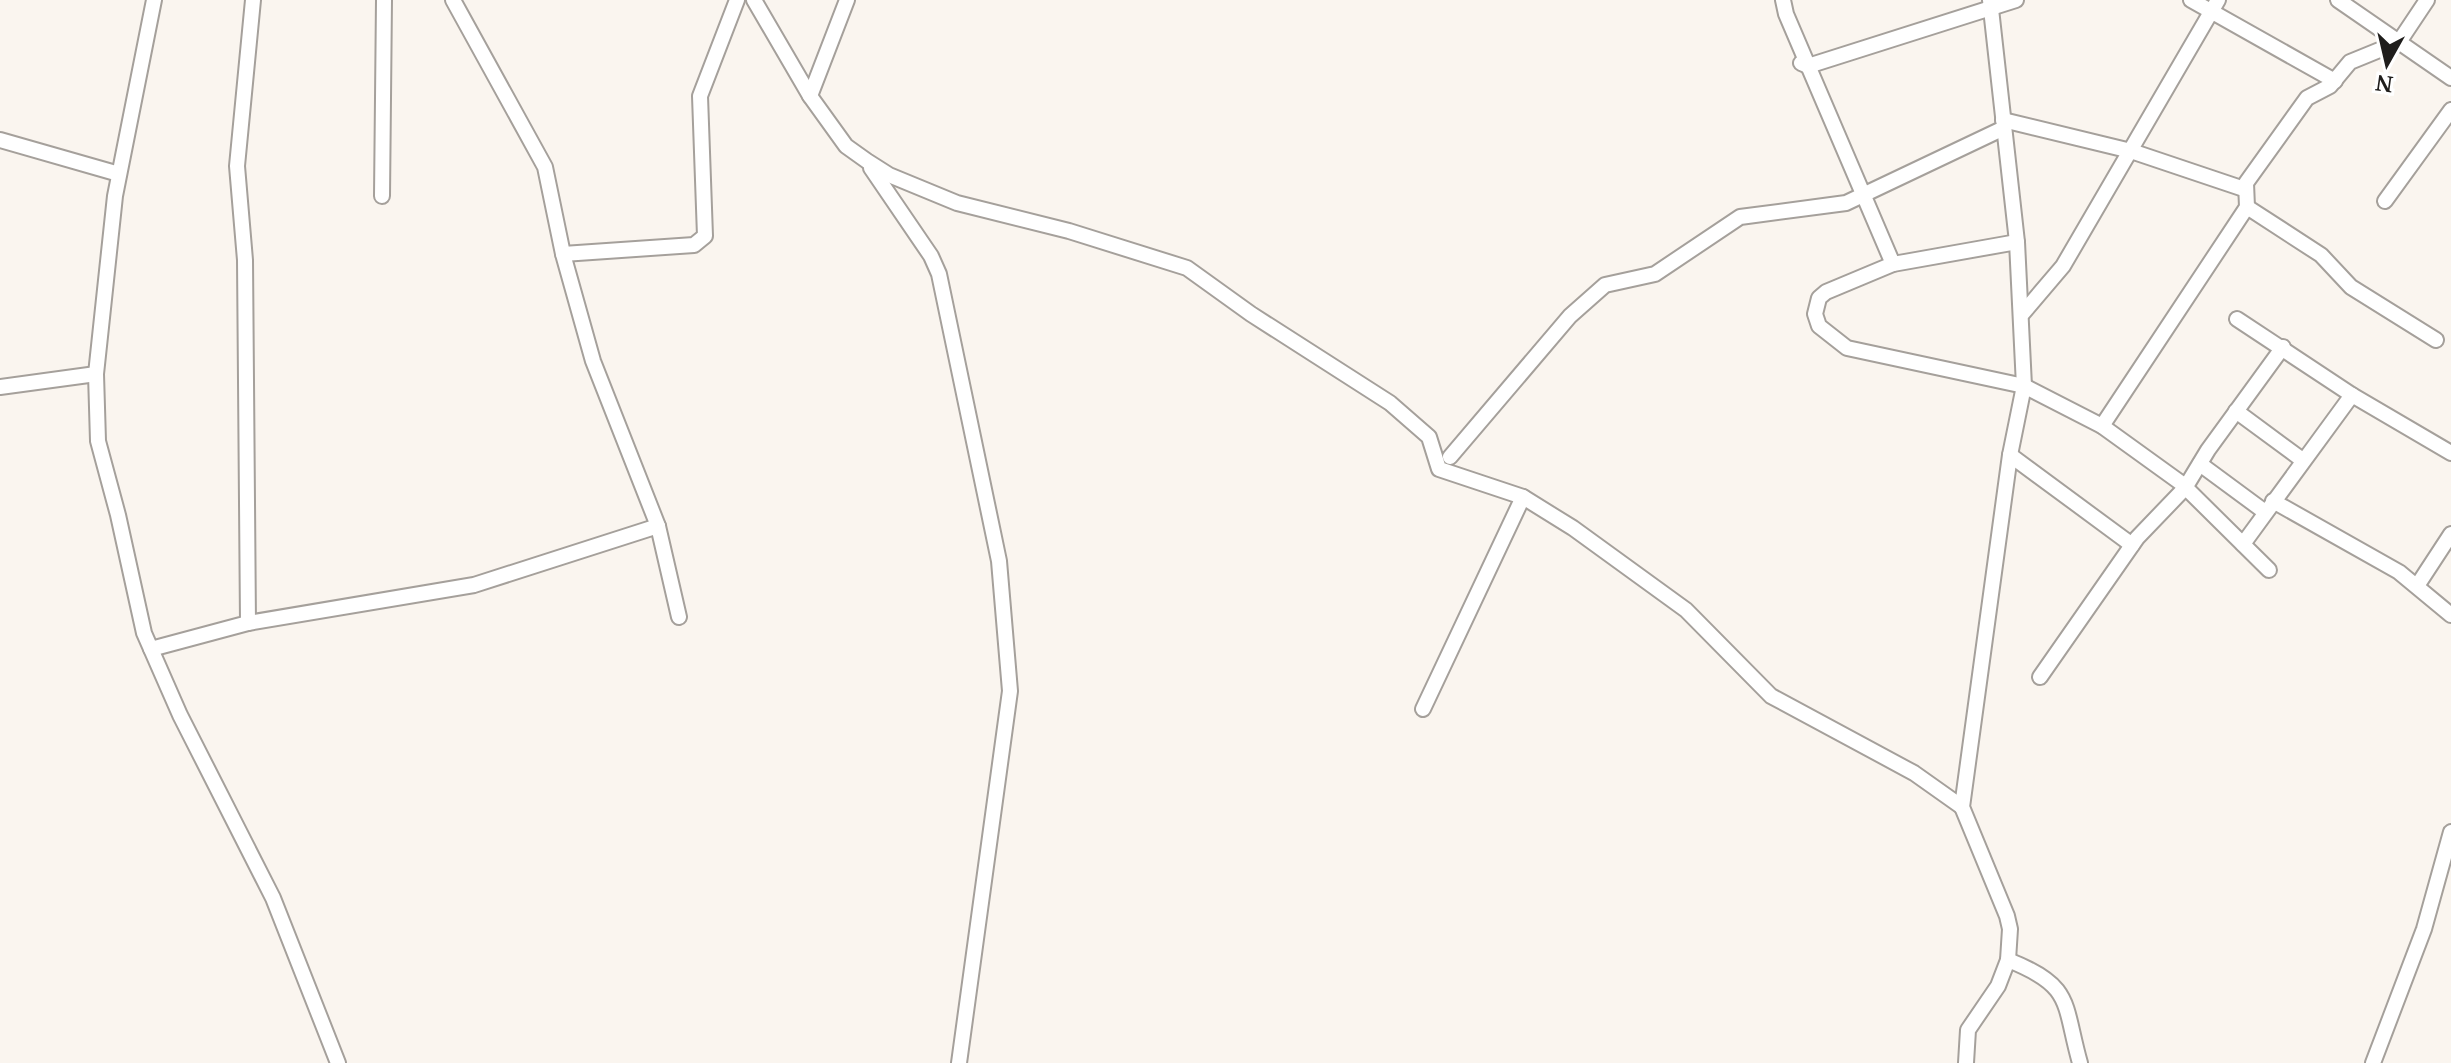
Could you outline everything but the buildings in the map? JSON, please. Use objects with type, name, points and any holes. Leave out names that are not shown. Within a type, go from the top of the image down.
[{"type":"street","points":[[154,0],[119,174],[96,374],[98,441],[118,515],[140,621],[273,898],[338,1063]]},
{"type":"street","points":[[248,623],[245,260],[237,166],[253,0]]},
{"type":"street","points":[[382,196],[384,0]]},
{"type":"street","points":[[453,0],[545,167],[563,254],[593,361],[658,526],[679,617]]},
{"type":"street","points":[[563,254],[694,245],[705,236],[700,96],[737,0]]},
{"type":"street","points":[[754,0],[810,96],[846,146],[867,161],[889,175],[957,203],[1069,231],[1179,264],[1390,403],[1473,478]]},
{"type":"street","points":[[810,96],[847,0]]},
{"type":"street","points":[[1783,0],[1804,64],[1893,264]]},
{"type":"street","points":[[1804,64],[1990,3],[2016,0]]},
{"type":"street","points":[[2191,0],[2214,6],[2335,81]]},
{"type":"street","points":[[2338,0],[2451,78]]},
{"type":"street","points":[[2102,426],[2247,207],[2244,189],[2307,98],[2335,81],[2350,62],[2399,42],[2427,0]]},
{"type":"street","points":[[1966,1063],[1968,1030],[1998,986],[2008,960],[2010,929],[2007,916],[1962,807],[2010,455],[2024,386],[2023,313],[2017,242],[1990,3]]},
{"type":"street","points":[[2023,313],[2063,266],[2214,6]]},
{"type":"street","points":[[2385,201],[2451,110]]},
{"type":"street","points":[[1450,457],[1570,316],[1605,285],[1655,274],[1740,217],[1823,207],[1863,195],[2004,124],[2131,151],[2244,189]]},
{"type":"street","points":[[0,140],[119,174]]},
{"type":"street","points":[[867,161],[931,256],[939,274],[999,561],[1009,713],[997,763],[959,1063]]},
{"type":"street","points":[[2247,207],[2321,255],[2342,281],[2436,340]]},
{"type":"street","points":[[2017,242],[1893,264],[1826,292],[1819,298],[1815,314],[1819,326],[1859,352],[2024,386],[2102,426],[2185,488],[2269,570]]},
{"type":"street","points":[[2237,319],[2352,395],[2451,453]]},
{"type":"street","points":[[2040,677],[2132,545],[2185,488],[2283,347]]},
{"type":"street","points":[[0,387],[96,374]]},
{"type":"street","points":[[2243,544],[2301,459],[2352,395]]},
{"type":"street","points":[[2236,411],[2301,459]]},
{"type":"street","points":[[1429,437],[1439,469],[1523,497],[1573,528],[1686,610],[1771,696],[1914,773],[1962,807]]},
{"type":"street","points":[[2010,455],[2132,545]]},
{"type":"street","points":[[2200,464],[2269,506],[2399,572],[2451,615]]},
{"type":"street","points":[[1423,709],[1523,497]]},
{"type":"street","points":[[151,649],[248,623],[474,585],[658,526]]},
{"type":"street","points":[[2417,586],[2451,534]]},
{"type":"street","points":[[2373,1063],[2424,929],[2451,832]]},
{"type":"street","points":[[2008,960],[2052,982],[2063,996],[2080,1063]]}]
